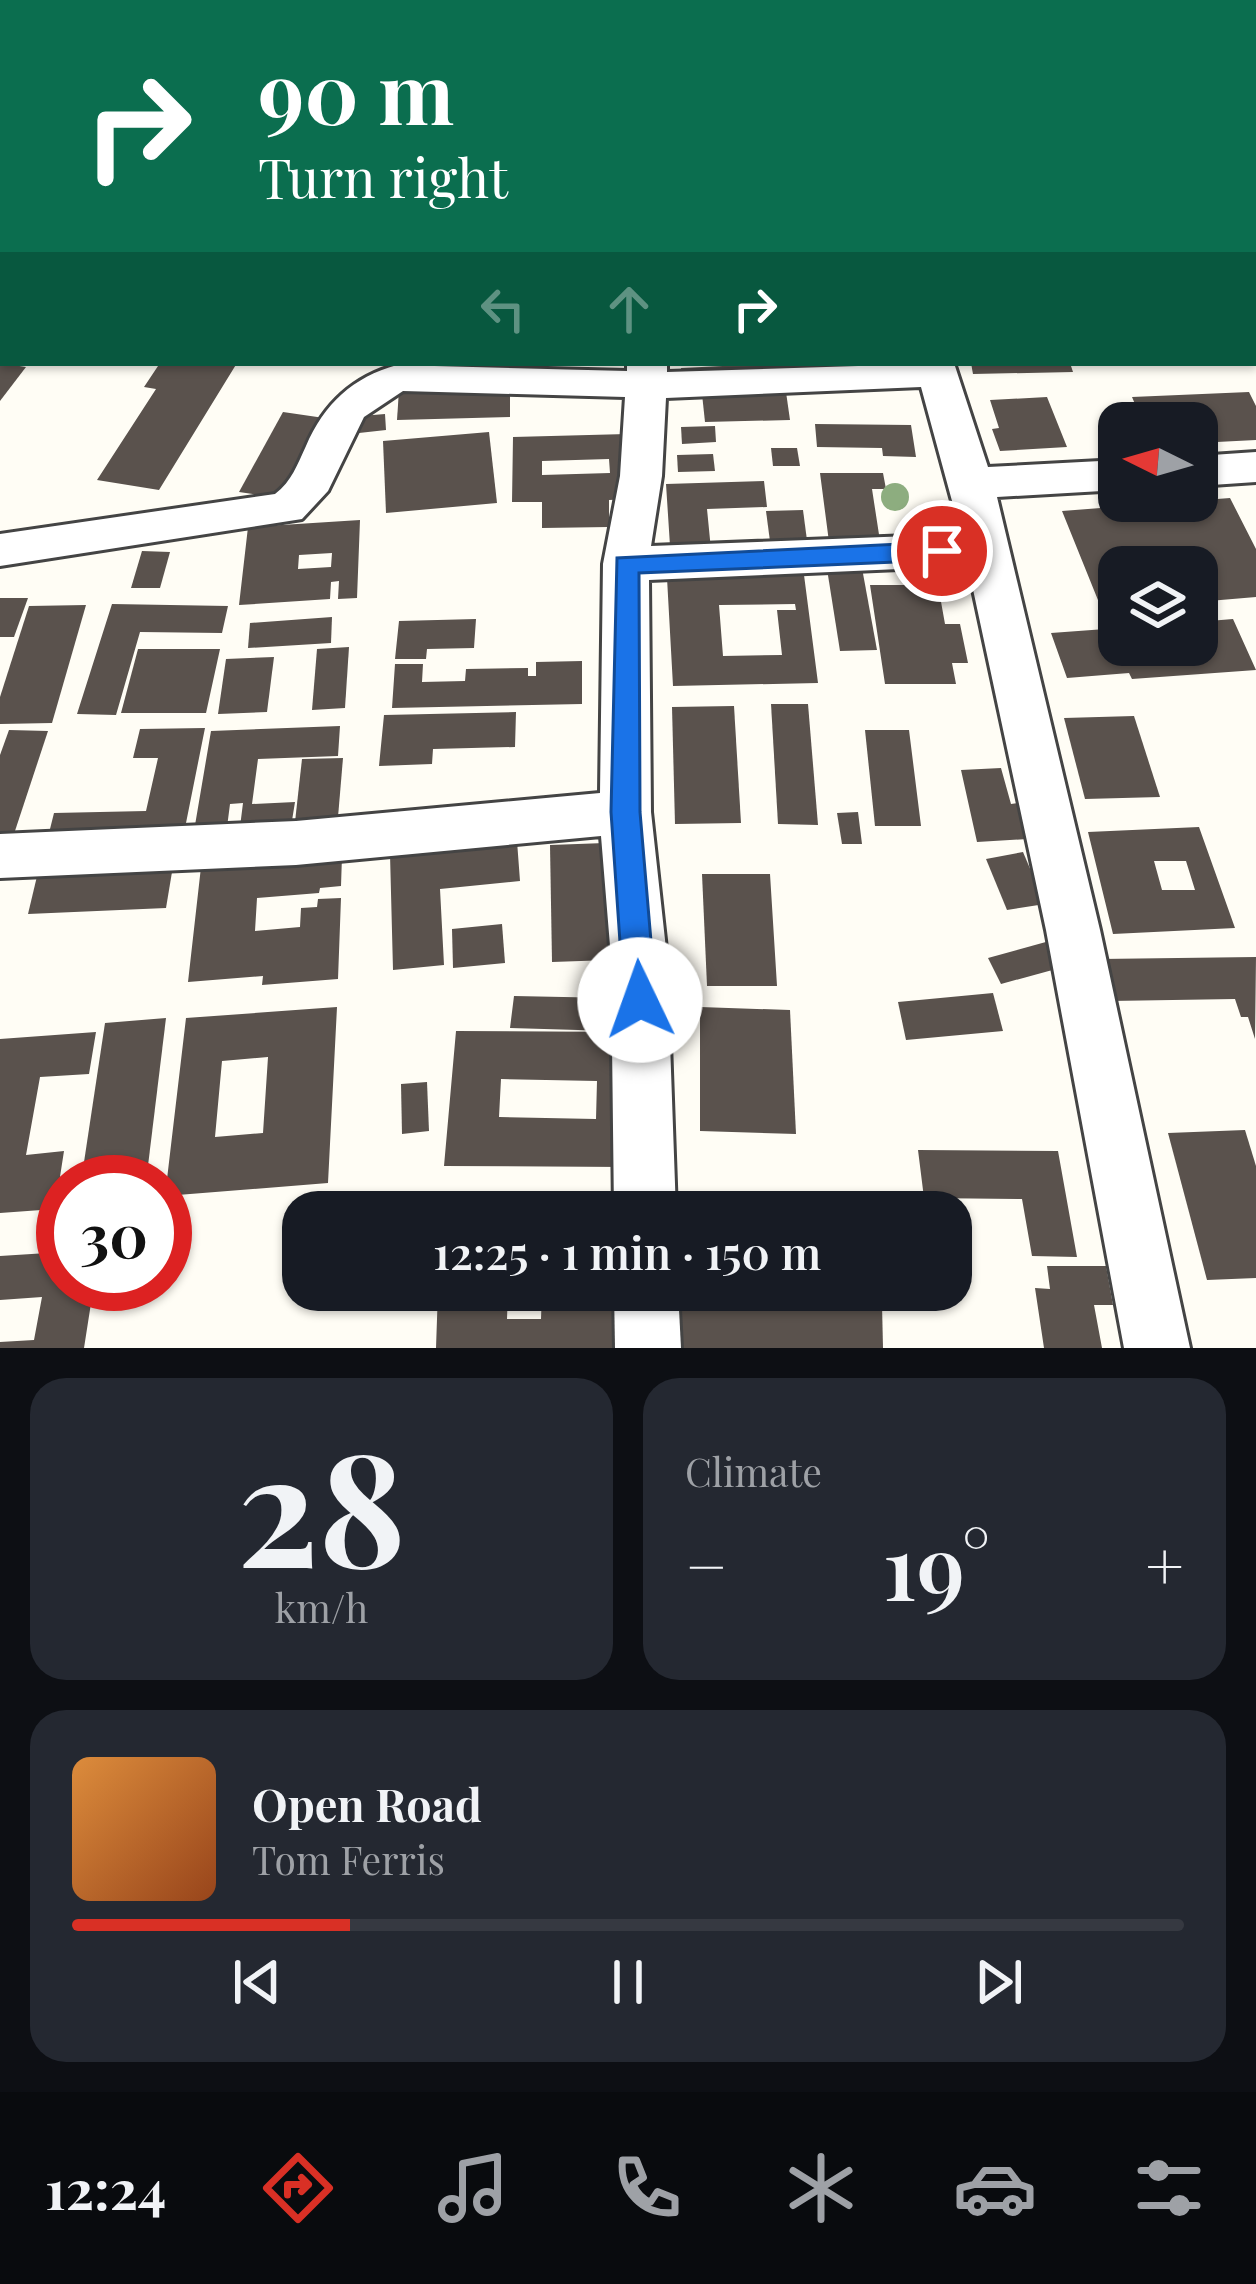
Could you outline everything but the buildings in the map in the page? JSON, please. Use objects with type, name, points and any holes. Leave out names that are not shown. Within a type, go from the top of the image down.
[{"type":"street","points":[[0,550],[287,508],[303,493],[344,410],[376,386],[397,379],[646,373],[787,385],[936,368],[972,483],[1068,908],[1157,1348]]},
{"type":"street","points":[[645,1191],[639,958],[625,812],[626,565],[641,476],[646,373]]},
{"type":"street","points":[[1218,470],[1256,467]]},
{"type":"street","points":[[972,483],[1098,476]]},
{"type":"street","points":[[626,565],[987,549]]},
{"type":"street","points":[[0,856],[296,843],[625,812]]},
{"type":"street","points":[[647,1311],[648,1348]]},
{"type":"route","points":[[640,1000],[625,812],[626,565],[942,551]]}]
